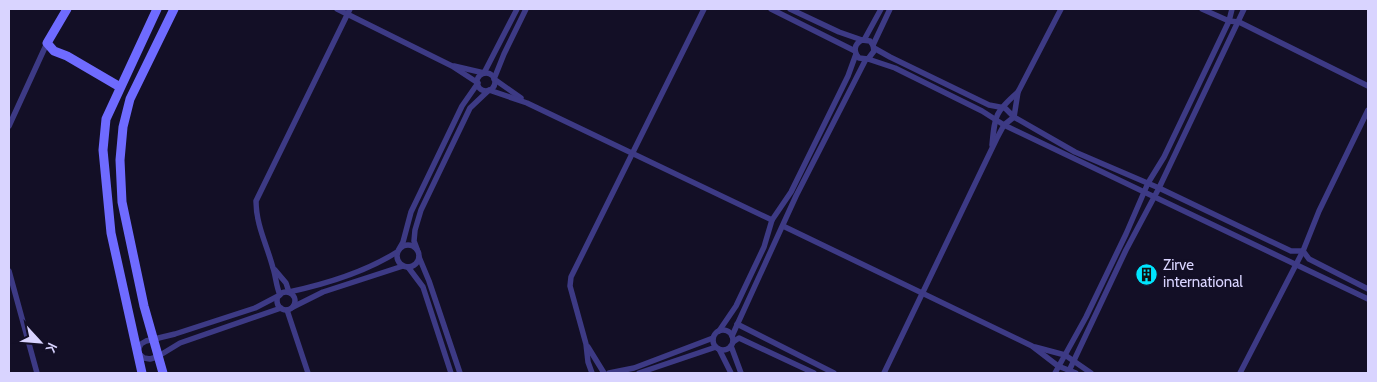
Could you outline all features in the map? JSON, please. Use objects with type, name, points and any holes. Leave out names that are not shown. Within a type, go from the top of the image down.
[{"type":"street","points":[[9,126],[47,43],[68,9]]},
{"type":"street","points":[[142,373],[110,233],[103,150],[106,119],[157,9]]},
{"type":"street","points":[[162,373],[152,339],[122,202],[120,160],[123,127],[130,100],[174,9]]},
{"type":"street","points":[[337,9],[349,11],[452,66],[470,80],[478,83],[480,88],[527,103],[772,220]]},
{"type":"street","points":[[451,373],[423,288],[397,260],[398,251],[410,212],[462,106],[478,83],[479,77],[484,73],[517,9]]},
{"type":"street","points":[[460,373],[419,257],[414,241],[415,230],[421,210],[470,108],[494,85],[494,79],[504,54],[526,9]]},
{"type":"street","points":[[592,373],[570,286],[572,277],[704,9]]},
{"type":"street","points":[[772,9],[856,53],[859,58],[895,68],[1004,125],[1368,299]]},
{"type":"street","points":[[790,9],[839,32],[870,41],[890,57],[989,105],[1004,108],[1014,117],[1075,152],[1159,188],[1291,251],[1303,251]]},
{"type":"street","points":[[732,341],[737,324],[783,226],[848,76],[856,53],[856,45],[863,40],[881,9]]},
{"type":"street","points":[[609,373],[634,368],[713,338],[719,331],[736,306],[764,247],[772,220],[812,158],[867,59],[873,55],[874,46],[890,9]]},
{"type":"street","points":[[884,373],[1004,125],[1014,117],[1018,92],[1061,9]]},
{"type":"street","points":[[1202,9],[1229,21],[1239,22],[1368,86]]},
{"type":"street","points":[[1055,373],[1126,234],[1148,183],[1164,157],[1229,21],[1232,9]]},
{"type":"street","points":[[1068,372],[1126,250],[1159,188],[1244,9]]},
{"type":"street","points":[[308,373],[284,309],[278,302],[280,295],[274,270],[256,216],[256,202],[349,11]]},
{"type":"street","points":[[47,43],[54,51],[67,56],[120,87]]},
{"type":"street","points":[[452,66],[489,73],[494,79],[527,103]]},
{"type":"street","points":[[941,91],[944,83]]},
{"type":"street","points":[[992,150],[995,119],[1001,107],[1018,92]]},
{"type":"street","points":[[1240,373],[1294,265],[1303,251],[1319,212],[1368,110]]},
{"type":"street","points":[[1227,230],[1231,223]]},
{"type":"street","points":[[783,226],[1032,346],[1065,355],[1091,373]]},
{"type":"street","points":[[136,352],[140,344],[152,339],[175,334],[255,308],[286,292],[317,286],[362,271],[381,262],[398,251],[402,246],[409,244],[417,249]]},
{"type":"street","points":[[1303,251],[1309,259],[1368,289]]},
{"type":"street","points":[[136,352],[144,358],[157,357],[180,343],[293,307],[323,292],[415,264],[419,257]]},
{"type":"street","points":[[274,270],[286,283],[289,292],[295,298],[293,307]]},
{"type":"street","points":[[9,271],[37,373]]},
{"type":"street","points":[[362,271],[364,279]]},
{"type":"street","points":[[1357,294],[1361,286]]},
{"type":"street","points":[[737,324],[834,373]]},
{"type":"street","points":[[719,331],[728,331],[741,373]]},
{"type":"street","points":[[713,338],[731,373]]},
{"type":"street","points":[[639,373],[717,348],[724,350],[732,341],[739,338],[814,373]]},
{"type":"street","points":[[586,344],[604,373]]},
{"type":"street","points":[[1032,346],[1058,366],[1068,372],[1076,373]]},
{"type":"street","points":[[596,373],[604,373]]},
{"type":"place","name":"Zirve international","points":[[1147,274]]}]
